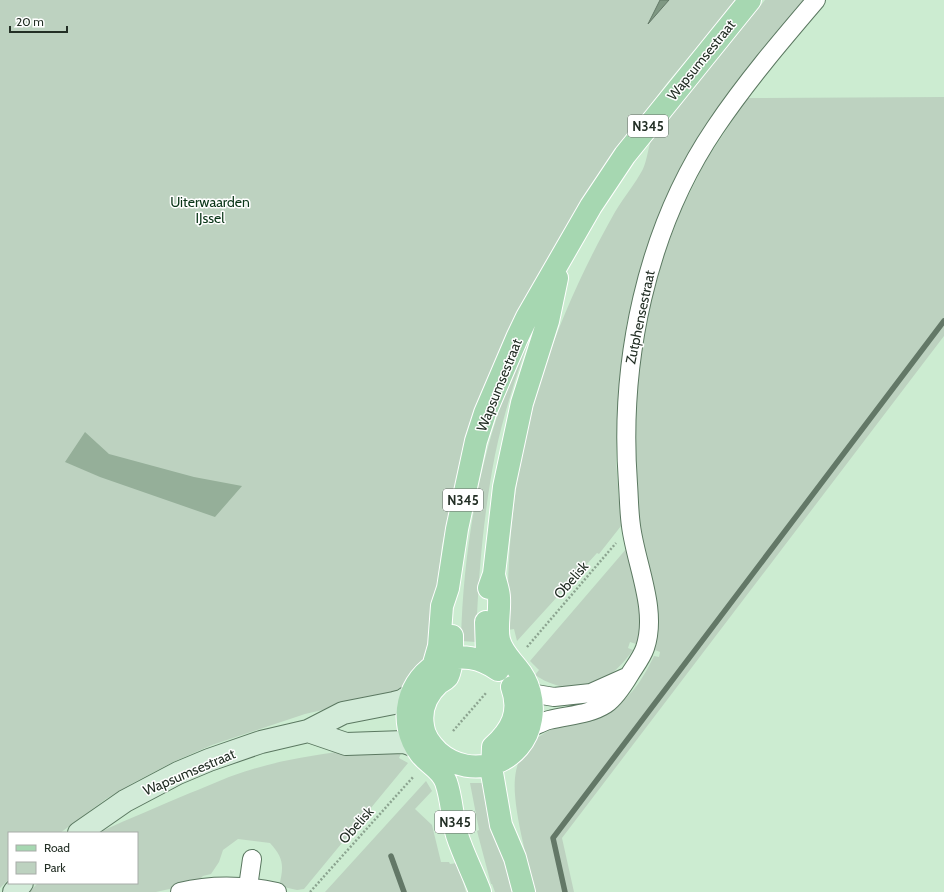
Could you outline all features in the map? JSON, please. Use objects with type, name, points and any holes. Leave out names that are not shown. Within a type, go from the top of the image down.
[{"type":"main road","name":"Wapsumsestraat","points":[[442,663],[439,646],[442,606],[448,588],[457,529],[476,441],[485,413],[527,317],[591,206],[625,155],[750,0]]},
{"type":"main road","name":"Wapsumsestraat","points":[[508,659],[499,640],[499,596],[494,574],[504,487],[522,403],[548,321],[560,262]]},
{"type":"main road","points":[[442,663],[472,658],[508,659]]},
{"type":"main road","name":"N345","points":[[415,734],[422,718],[427,698],[433,689],[448,677],[442,663],[420,679],[411,694],[408,710],[415,734],[425,759],[444,765],[500,762],[520,745],[529,728],[532,711],[521,690],[522,675],[508,659]]},
{"type":"main road","name":"N345","points":[[521,690],[516,696],[516,716],[507,733],[493,746],[506,782],[512,820],[514,858],[524,892]]},
{"type":"main road","name":"N345","points":[[444,765],[446,782],[458,836],[476,883]]},
{"type":"street","name":"Zutphensestraat","points":[[529,728],[549,720],[588,712],[607,704],[619,691],[645,650],[650,631],[650,614],[631,526],[626,457],[626,426],[629,366],[637,320],[648,273],[682,186],[714,129],[760,65],[816,0]]},
{"type":"street","points":[[521,690],[554,697],[591,693],[629,676]]},
{"type":"street","name":"Wapsumsestraat","points":[[80,832],[125,801],[178,773],[209,760],[261,742],[308,731],[343,713],[402,701],[411,694]]},
{"type":"street","points":[[308,731],[346,744],[404,742],[415,734]]},
{"type":"street","points":[[248,886],[252,859]]},
{"type":"street","points":[[14,892],[21,884]]},
{"type":"street","points":[[180,892],[210,887],[248,886],[276,892]]},
{"type":"path","name":"Obelisk","points":[[508,659],[602,558]]},
{"type":"path","points":[[453,731],[486,692]]},
{"type":"path","name":"Obelisk","points":[[310,892],[417,772]]},
{"type":"green space","name":"Uiterwaarden IJssel","points":[[0,0],[737,0],[667,83],[607,163],[557,242],[532,291],[470,422],[442,545],[429,654],[410,679],[400,688],[388,695],[305,714],[212,745],[173,762],[106,799],[61,832],[8,832],[8,880],[0,888]]},
{"type":"green space","points":[[765,0],[808,0],[647,249],[627,322],[619,384],[616,461],[621,526],[599,554],[597,553],[517,641],[514,629],[508,630],[510,540],[515,496],[522,453],[532,411],[560,326],[600,239],[615,212],[643,169],[651,140]]},
{"type":"green space","points":[[944,97],[944,336],[562,838],[574,892],[536,892],[521,835],[516,804],[515,778],[519,760],[527,747],[552,729],[599,712],[621,702],[633,691],[647,670],[654,656],[659,657],[660,652],[655,650],[658,609],[641,532],[635,483],[634,401],[647,312],[665,252],[680,212],[705,162],[747,98]]},
{"type":"green space","points":[[538,315],[514,384],[495,455],[487,502],[482,548],[476,642],[461,641],[462,609],[469,545],[487,449],[507,388]]},
{"type":"green space","points":[[627,548],[640,608],[639,632],[636,644],[630,642],[628,648],[633,650],[612,673],[589,685],[576,688],[563,687],[549,683],[535,675],[539,670],[530,661]]},
{"type":"green space","points":[[355,750],[396,752],[401,753],[399,758],[408,763],[304,889],[297,890],[279,886],[282,873],[282,863],[275,848],[270,843],[238,839],[223,850],[219,862],[211,874],[203,876],[196,883],[156,892],[29,892],[37,884],[138,884],[138,832],[100,832],[245,771],[265,765],[316,755]]},
{"type":"green space","points":[[426,781],[432,791],[415,809],[432,825],[441,862],[449,862],[450,864],[457,863],[466,892],[325,892]]},
{"type":"green space","points":[[470,783],[486,783],[512,892],[495,892],[491,884],[477,831],[479,830]]},
{"type":"shaded area","points":[[660,0],[669,0],[648,24]]},
{"type":"shaded area","points":[[85,432],[109,454],[194,477],[242,486],[215,517],[100,477],[65,462]]},
{"type":"waterway","points":[[565,892],[553,838],[944,321]]},
{"type":"waterway","points":[[391,856],[404,892]]}]
